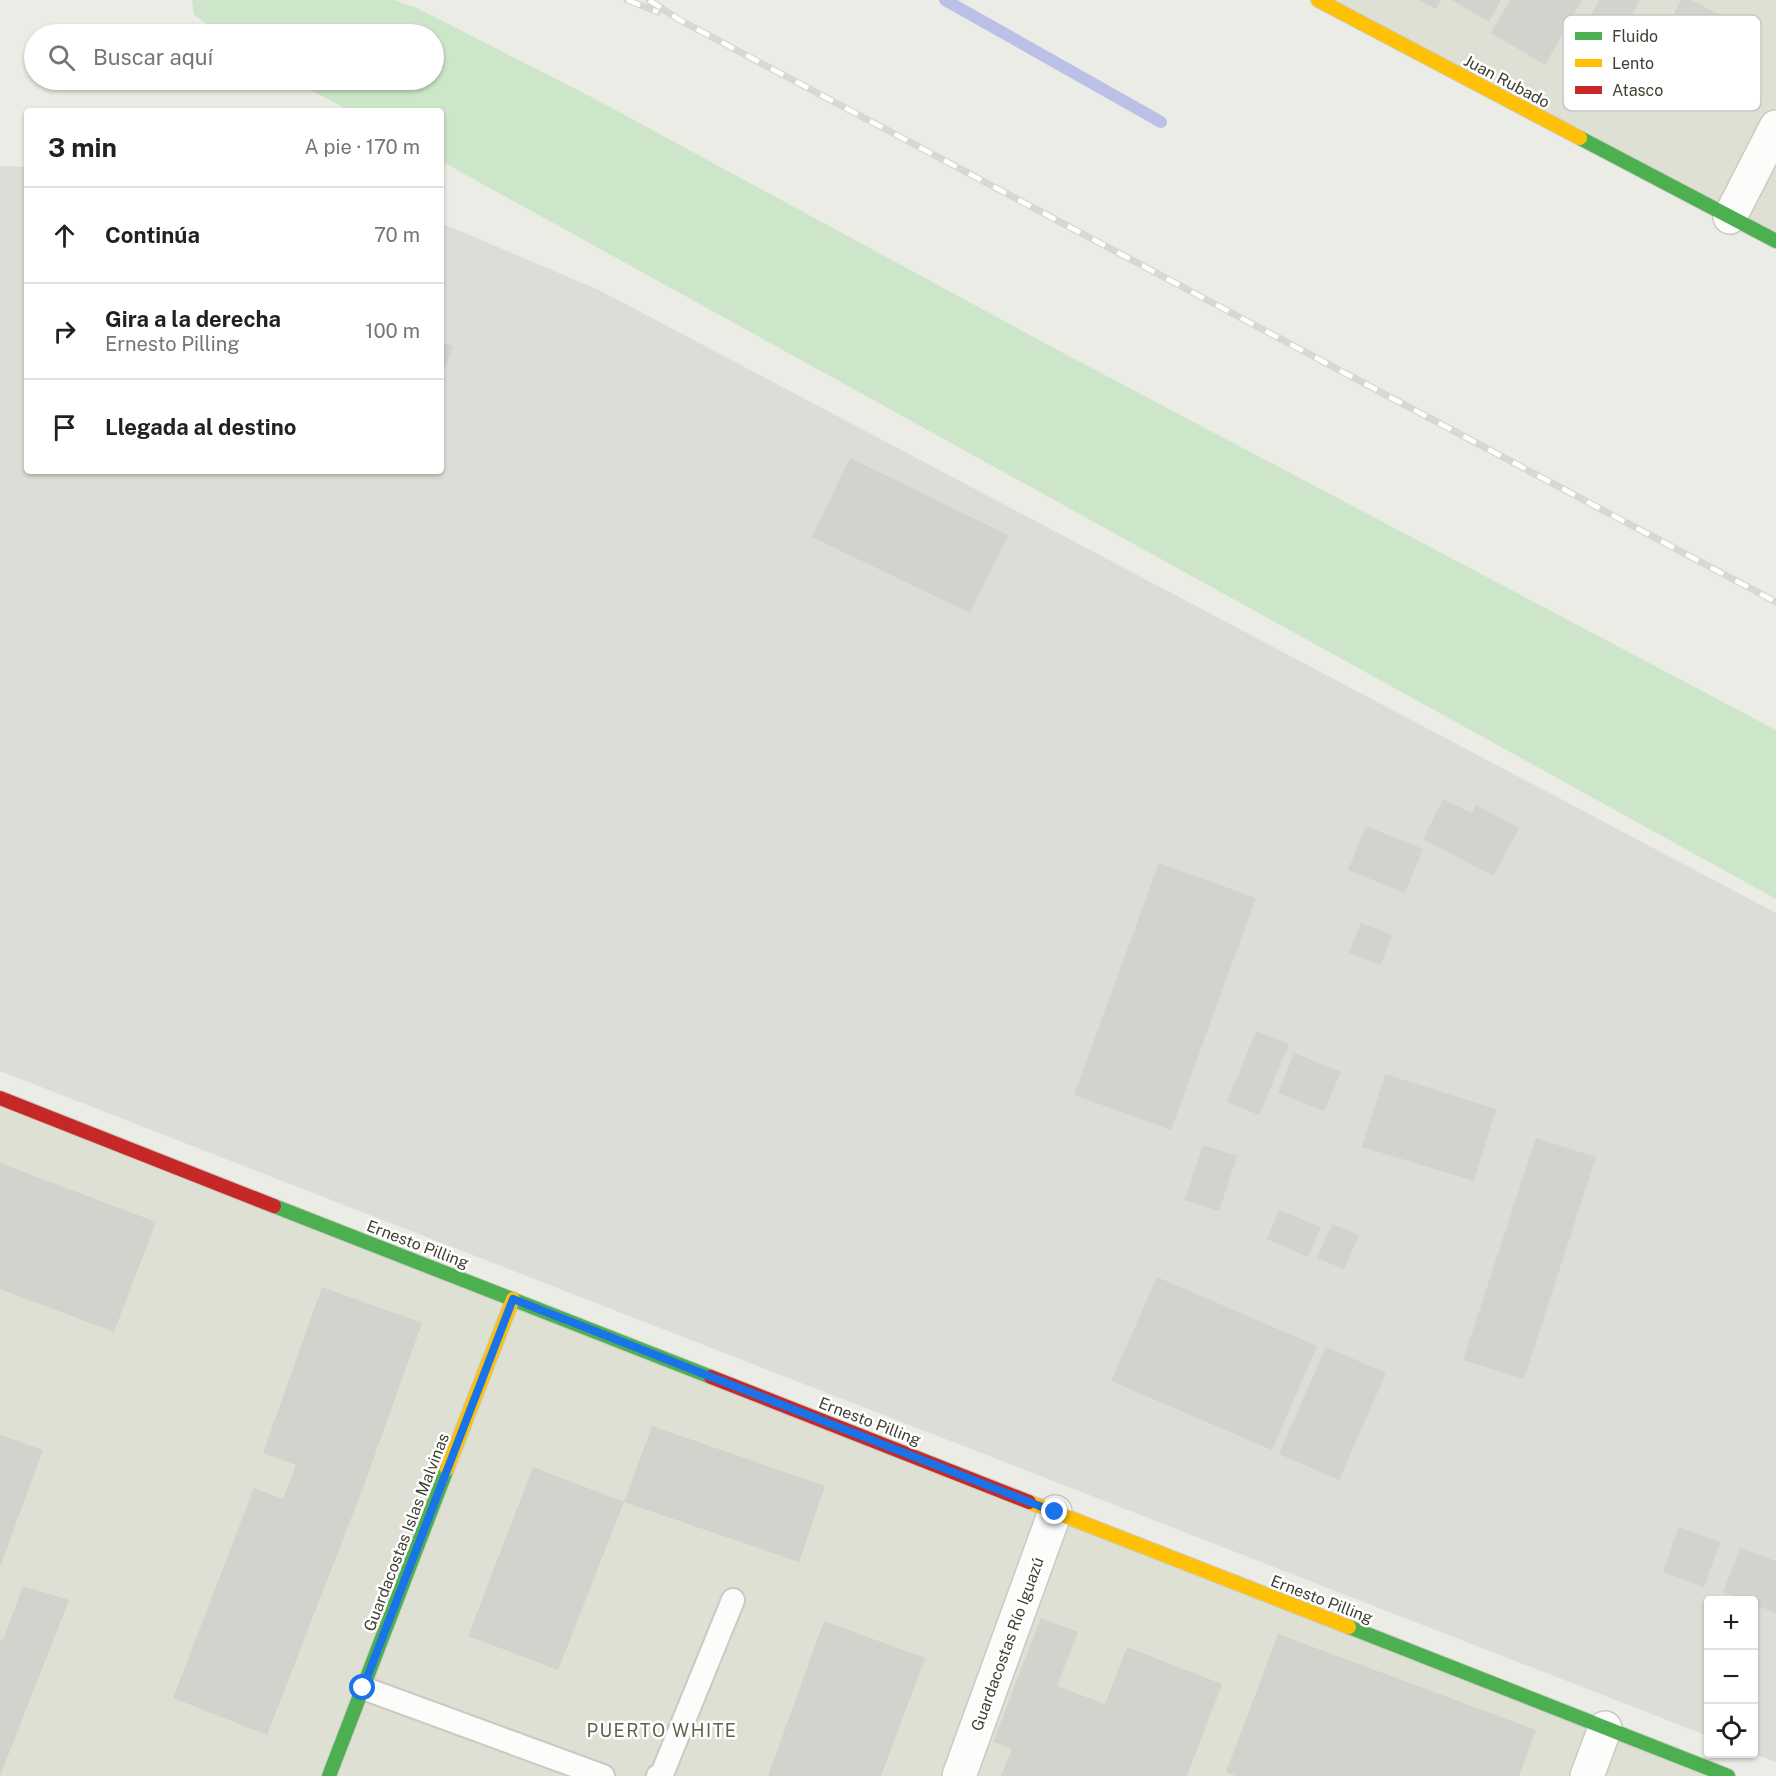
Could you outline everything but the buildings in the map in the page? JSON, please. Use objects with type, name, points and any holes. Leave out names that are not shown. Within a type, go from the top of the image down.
[{"type":"street","name":"Juan Rubado","points":[[1318,0],[1776,241]]},
{"type":"street","points":[[1730,217],[1776,127]]},
{"type":"street","name":"Ernesto Pilling","points":[[0,1098],[1728,1776]]},
{"type":"street","name":"Guardacostas Islas Malvinas","points":[[329,1776],[513,1299]]},
{"type":"street","name":"Guardacostas Río Iguazú","points":[[958,1776],[1055,1512]]},
{"type":"street","points":[[1587,1776],[1605,1728]]},
{"type":"lane","points":[[658,1776],[662,1774],[733,1600]]},
{"type":"lane","points":[[363,1688],[603,1776]]},
{"type":"shaded area","points":[[1318,0],[1776,0],[1776,241]]},
{"type":"shaded area","points":[[0,166],[24,167],[24,474],[444,474],[444,225],[448,226],[599,290],[1776,913],[1776,1762],[1758,1756],[1758,1596],[1704,1596],[1704,1734],[0,1071]]},
{"type":"shaded area","points":[[0,1098],[1728,1776],[0,1776]]},
{"type":"green space","points":[[192,0],[394,0],[419,9],[597,100],[1052,347],[1776,730],[1776,899],[444,163],[444,108],[344,108],[311,90],[444,90],[444,24],[207,24],[194,15]]},
{"type":"waterway","points":[[945,0],[1161,122]]},
{"type":"railway","points":[[627,0],[658,12]]},
{"type":"railway","points":[[649,0],[678,19],[1776,602]]},
{"type":"traffic: fast","points":[[1580,138],[1776,241]]},
{"type":"traffic: fast","points":[[274,1206],[711,1377]]},
{"type":"traffic: fast","points":[[329,1776],[447,1469]]},
{"type":"traffic: fast","points":[[1349,1627],[1728,1776]]},
{"type":"traffic: slow","points":[[1318,0],[1580,138]]},
{"type":"traffic: slow","points":[[447,1469],[513,1299]]},
{"type":"traffic: slow","points":[[1029,1502],[1349,1627]]},
{"type":"traffic: jam","points":[[0,1098],[274,1206]]},
{"type":"traffic: jam","points":[[711,1377],[1029,1502]]},
{"type":"district","name":"PUERTO WHITE","points":[[662,1731]]},
{"type":"route","points":[[363,1688],[513,1299],[1055,1512]]}]
